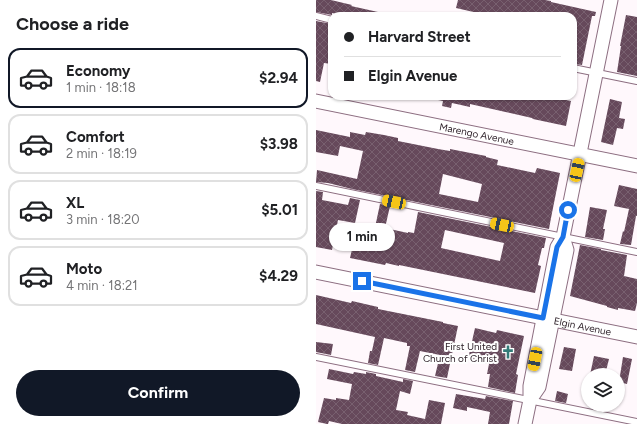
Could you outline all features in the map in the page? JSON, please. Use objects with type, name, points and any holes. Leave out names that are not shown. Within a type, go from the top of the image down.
[{"type":"street","points":[[525,424],[530,400],[539,387],[557,247],[563,237],[611,0]]},
{"type":"street","name":"Marengo Avenue","points":[[316,101],[637,166]]},
{"type":"street","name":"Elgin Avenue","points":[[316,272],[637,337]]},
{"type":"lane","points":[[316,16],[328,19]]},
{"type":"lane","points":[[577,69],[637,81]]},
{"type":"lane","points":[[316,186],[637,252]]},
{"type":"lane","points":[[316,357],[637,422]]},
{"type":"building","points":[[316,0],[331,0],[378,12],[328,12],[328,14],[316,12]]},
{"type":"building","points":[[458,0],[545,0],[596,12],[595,16],[592,16],[582,65],[577,64],[577,12],[474,12],[456,8]]},
{"type":"building","points":[[626,15],[637,17],[637,76],[617,72]]},
{"type":"building","points":[[316,21],[328,23],[328,64],[324,63],[320,82],[316,81]]},
{"type":"building","points":[[610,99],[622,102],[619,118],[625,119],[623,129],[617,128],[613,145],[601,142]]},
{"type":"building","points":[[438,100],[571,101],[566,126],[470,104],[470,107],[452,103],[451,108],[442,106],[443,101]]},
{"type":"building","points":[[316,130],[350,137],[350,132],[365,135],[366,132],[398,138],[398,141],[438,149],[450,151],[450,149],[486,156],[498,160],[497,165],[535,173],[537,168],[560,173],[549,229],[328,183],[316,182],[317,170],[357,179],[363,151],[340,146],[338,156],[316,152]],"holes":[[[443,174],[482,184],[478,202],[439,194]]]},
{"type":"building","points":[[619,185],[637,189],[637,216],[631,245],[620,244],[629,209],[614,206]]},
{"type":"building","points":[[316,191],[323,192],[322,200],[348,205],[350,198],[360,200],[355,223],[338,220],[332,250],[316,247]]},
{"type":"building","points":[[380,204],[390,206],[385,228],[408,233],[414,233],[418,212],[546,238],[538,265],[541,266],[535,293],[399,265],[386,263],[385,265],[350,258],[357,228],[374,232]],"holes":[[[445,230],[504,243],[500,261],[441,248]]]},
{"type":"building","points":[[590,207],[607,210],[603,229],[605,229],[603,240],[585,237]]},
{"type":"building","points":[[580,245],[627,255],[624,276],[637,279],[637,303],[635,311],[618,308],[618,310],[570,296]]},
{"type":"building","points":[[316,295],[351,303],[352,301],[378,307],[378,309],[458,326],[447,378],[435,376],[440,355],[420,351],[415,372],[405,370],[410,346],[407,346],[407,343],[384,338],[378,365],[368,363],[375,337],[316,324]]},
{"type":"building","name":"First United Church of Christ","points":[[475,328],[496,333],[497,330],[524,336],[516,374],[518,375],[515,393],[488,387],[490,374],[487,374],[489,364],[468,359]]},
{"type":"building","points":[[316,342],[333,344],[331,355],[316,352]]},
{"type":"building","points":[[564,347],[576,349],[572,371],[559,369]]},
{"type":"building","points":[[594,356],[609,359],[607,368],[591,368]]},
{"type":"building","points":[[623,357],[632,359],[627,384],[625,384],[625,368],[621,368]]},
{"type":"building","points":[[329,369],[353,374],[354,372],[366,374],[366,372],[376,374],[376,376],[403,382],[403,379],[413,381],[410,394],[400,391],[396,410],[408,412],[407,415],[425,419],[429,400],[445,403],[441,424],[342,424],[329,421],[327,424],[318,422],[324,398],[349,400],[352,384],[327,379]]},
{"type":"building","points":[[557,391],[568,394],[566,403],[555,401]]},
{"type":"building","points":[[456,394],[485,399],[486,396],[513,401],[509,424],[488,424],[490,412],[467,407],[467,411],[453,408]]},
{"type":"place","name":"First United Church of Christ","points":[[508,352]]},
{"type":"route","points":[[362,281],[543,318],[557,247],[563,237],[568,210]]}]
